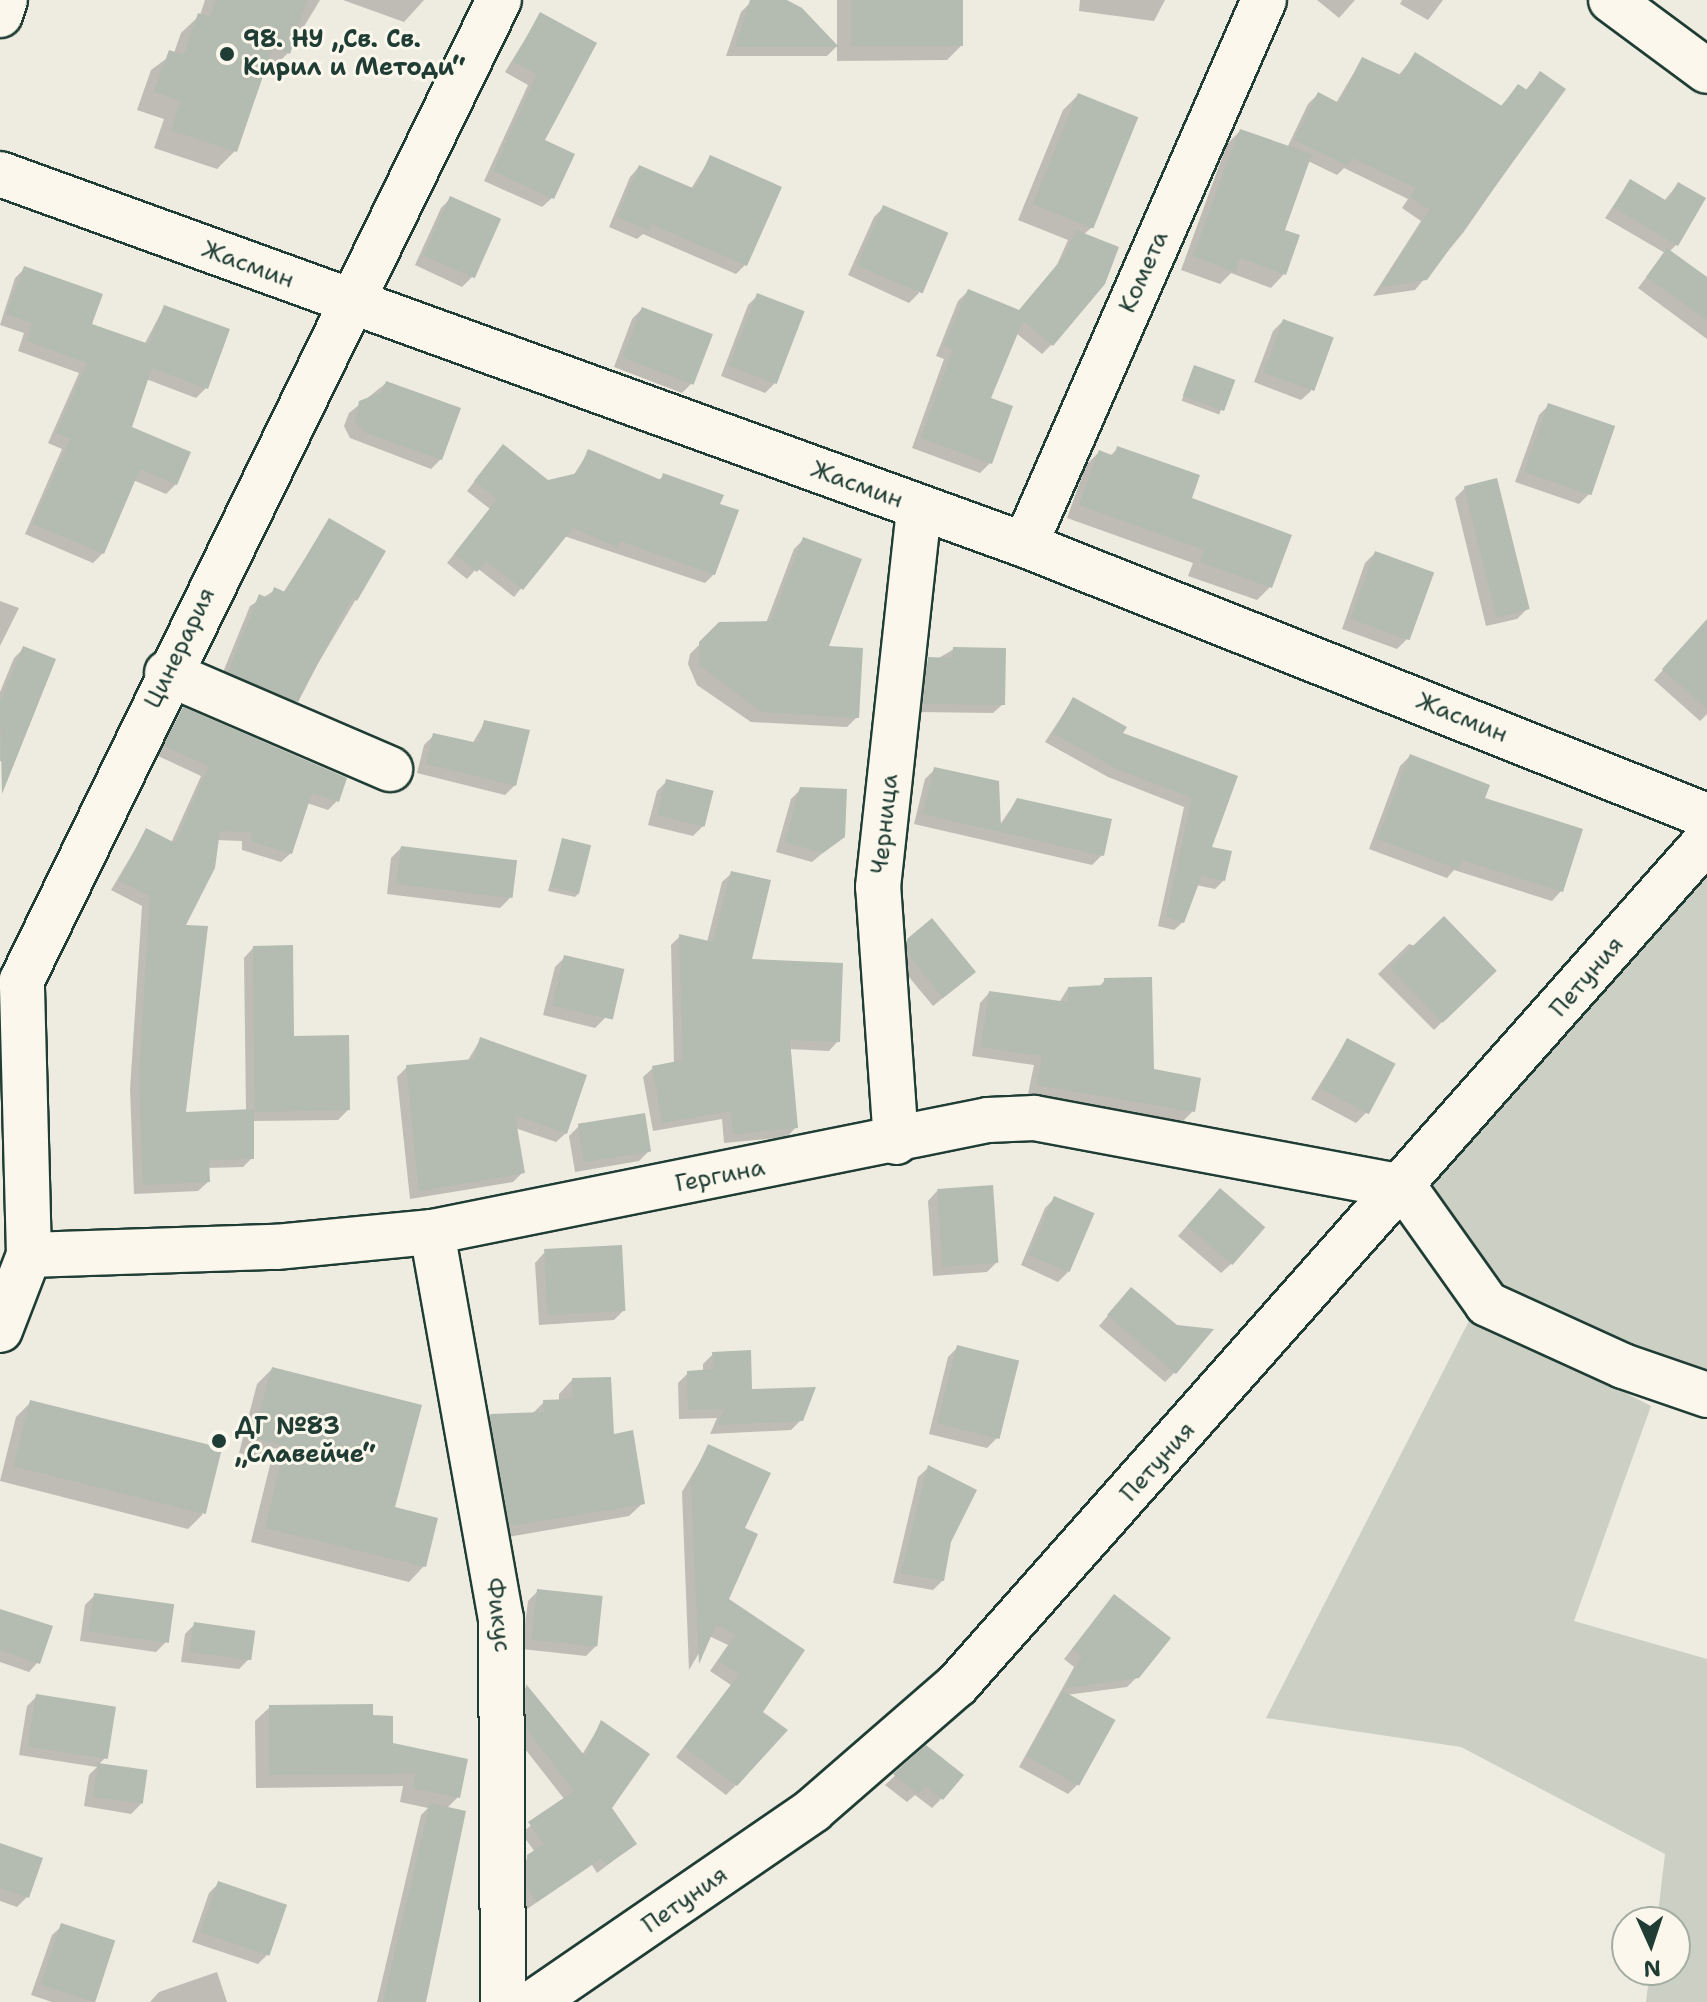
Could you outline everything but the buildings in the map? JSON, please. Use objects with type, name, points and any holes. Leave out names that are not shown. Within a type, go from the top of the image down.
[{"type":"street","points":[[0,15],[5,0]]},
{"type":"street","name":"Цинерария","points":[[0,1330],[29,1255],[11,979],[167,673],[499,0]]},
{"type":"street","name":"Комета","points":[[1025,545],[1264,0]]},
{"type":"street","points":[[1611,0],[1707,71]]},
{"type":"street","name":"Жасмин","points":[[0,174],[1025,545],[1707,816]]},
{"type":"street","name":"Черница","points":[[896,1142],[878,887],[919,507]]},
{"type":"street","points":[[167,673],[390,769]]},
{"type":"street","name":"Петуния","points":[[534,2002],[813,1810],[957,1685],[1404,1187],[1707,840]]},
{"type":"street","name":"Гергина","points":[[29,1255],[276,1247],[432,1232],[896,1142],[988,1120],[1034,1118],[1404,1187]]},
{"type":"street","points":[[1404,1187],[1487,1304],[1623,1366],[1707,1395]]},
{"type":"street","name":"Фикус","points":[[432,1232],[501,1618],[503,2002]]},
{"type":"shaded area","points":[[1707,869],[1707,1372],[1661,1358],[1501,1285],[1431,1182]]},
{"type":"shaded area","points":[[1472,1315],[1651,1406],[1574,1621],[1707,1659],[1707,2002],[1646,2002],[1648,1986],[1691,1986],[1691,1906],[1659,1906],[1665,1854],[1461,1747],[1266,1718]]},
{"type":"place","name":"98. НУ „Св. Св. Кирил и Методи“","points":[[227,54]]},
{"type":"place","name":"ДГ №83 „Славейче“","points":[[219,1441]]}]
